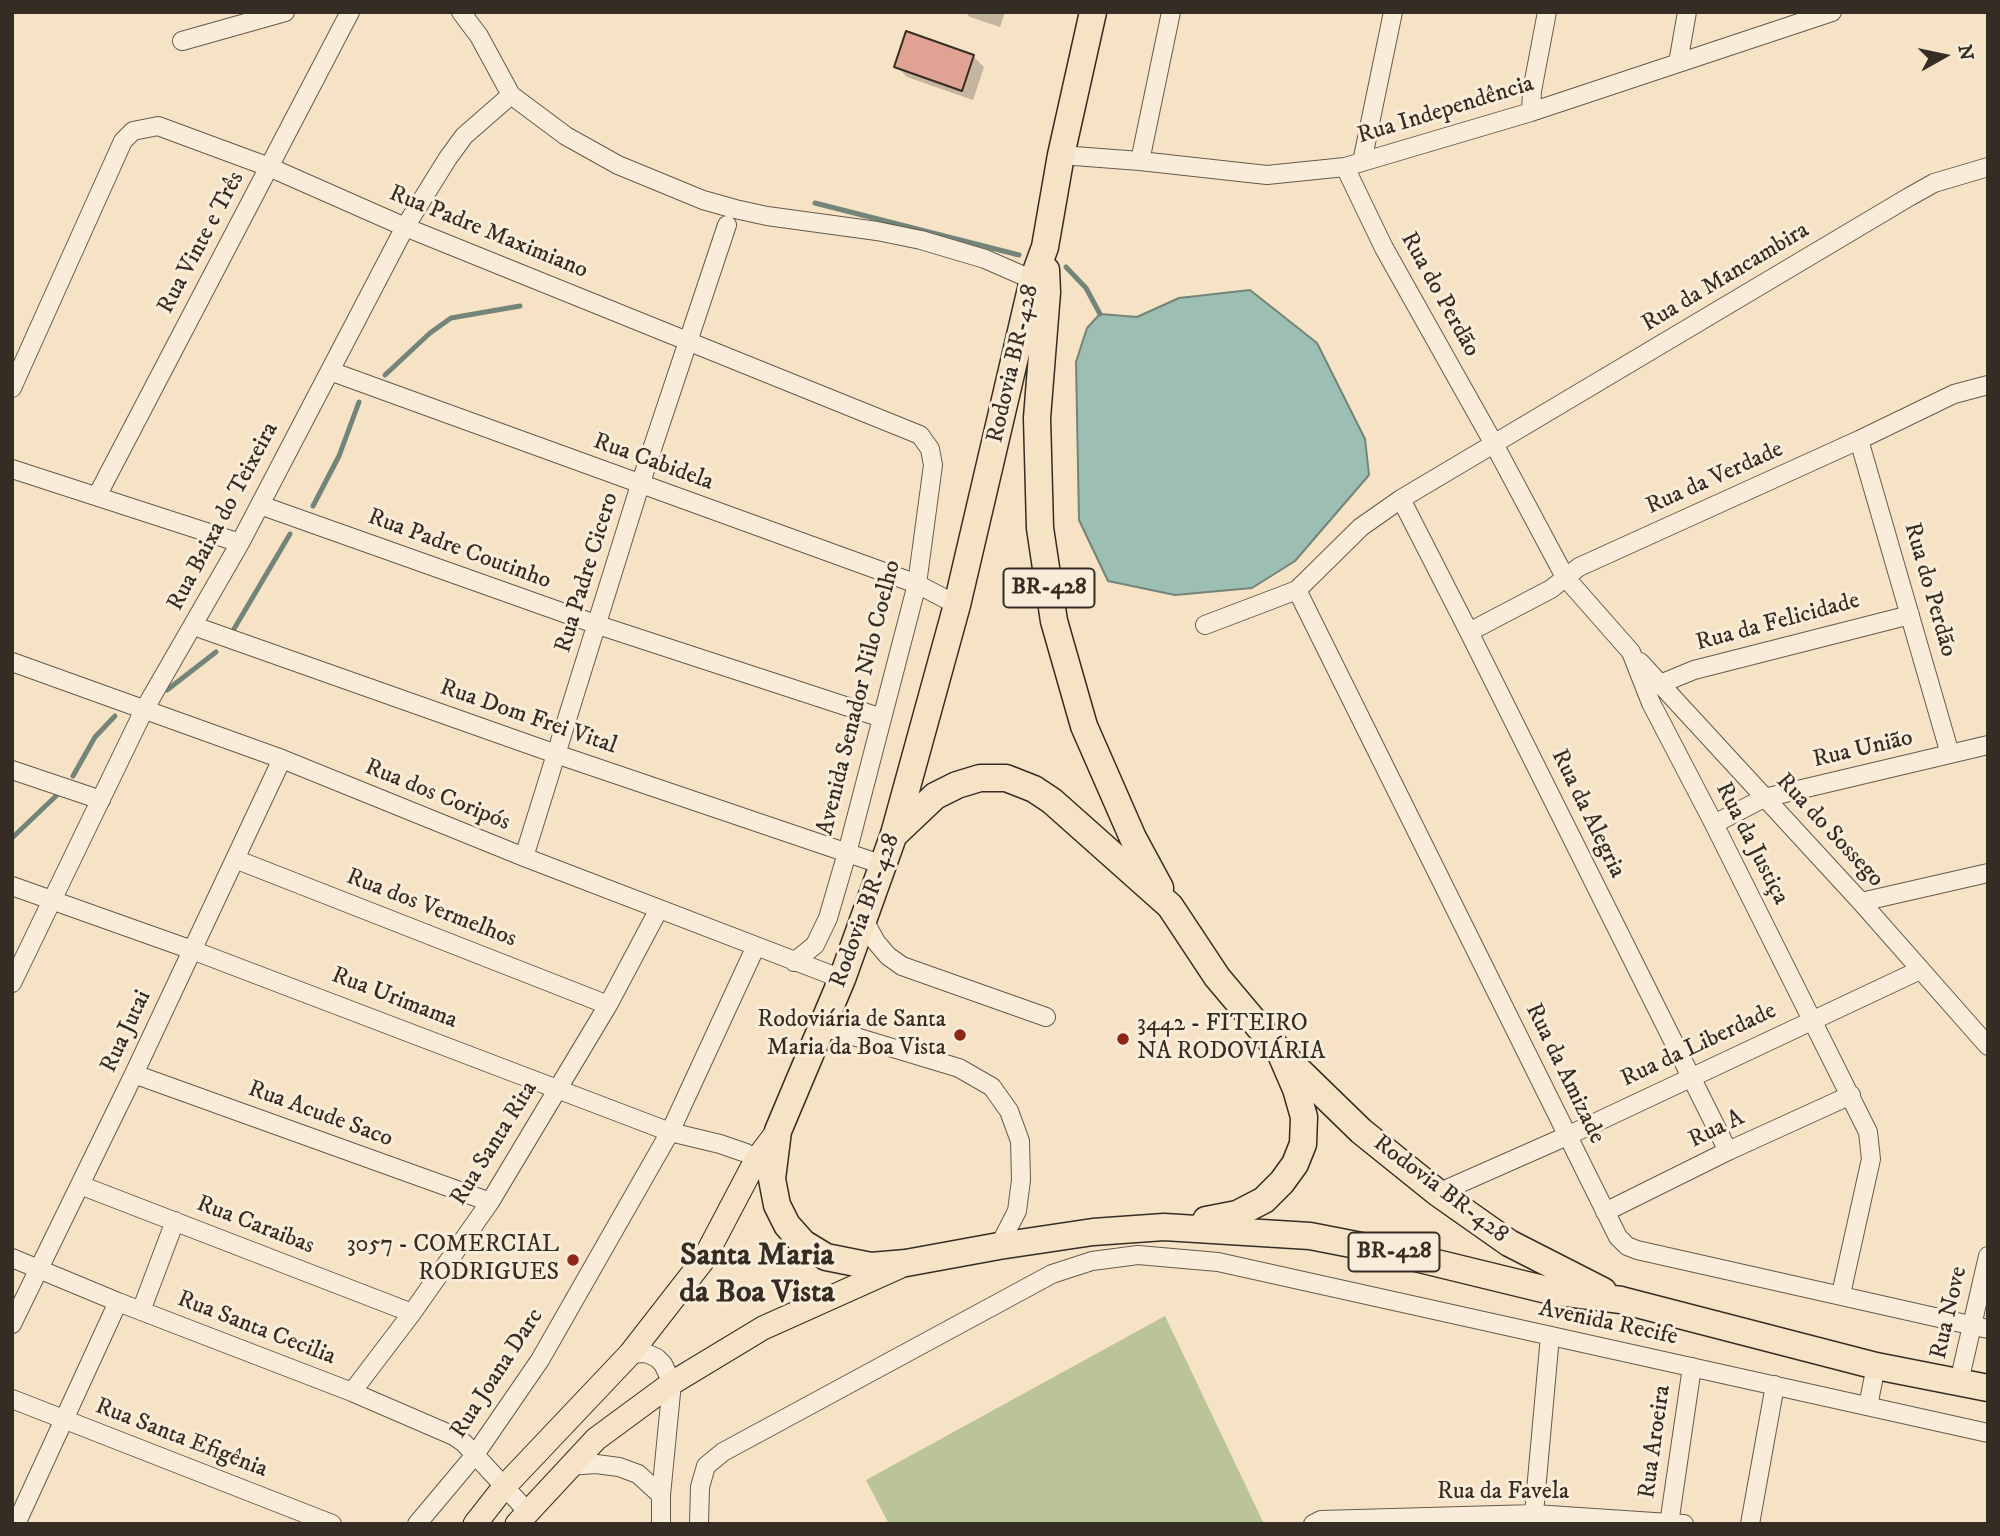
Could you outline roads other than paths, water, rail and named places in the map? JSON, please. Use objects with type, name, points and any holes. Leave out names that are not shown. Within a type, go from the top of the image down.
[{"type":"highway","name":"Rodovia BR-428","points":[[1093,12],[1061,155],[1045,247],[1033,280],[957,605],[894,834],[842,979],[778,1131],[772,1180],[777,1205],[787,1225],[803,1244],[826,1257],[871,1266],[906,1264],[1093,1232],[1164,1227],[1310,1236],[1387,1251],[1551,1291],[1621,1300],[1876,1366],[1988,1388]]},
{"type":"highway","name":"Rodovia BR-428","points":[[1045,247],[1047,292],[1037,418],[1040,528],[1054,621],[1084,726],[1133,838],[1170,906]]},
{"type":"highway","points":[[894,834],[935,796],[957,785],[980,778],[1006,778],[1034,789],[1052,801],[1170,906]]},
{"type":"highway","name":"BR-428","points":[[1170,906],[1217,977],[1280,1052]]},
{"type":"highway","name":"Rodovia BR-428","points":[[1280,1052],[1361,1131],[1438,1193],[1509,1242],[1621,1300]]},
{"type":"highway","points":[[1164,1227],[1237,1214],[1264,1200],[1295,1164],[1303,1144],[1304,1117],[1296,1089],[1280,1052]]},
{"type":"main road","points":[[475,1524],[504,1487],[630,1354],[704,1259],[756,1160],[778,1131]]},
{"type":"main road","points":[[522,1517],[596,1439],[671,1383],[763,1328],[906,1264]]},
{"type":"street","points":[[181,41],[285,12]]},
{"type":"street","name":"Rua Vinte e Três","points":[[97,496],[350,12]]},
{"type":"street","points":[[461,12],[479,36],[511,95],[566,136],[618,165],[703,200],[767,216],[877,230],[921,240],[985,259],[1033,280]]},
{"type":"street","points":[[1140,161],[1171,12]]},
{"type":"street","points":[[1353,164],[1392,12]]},
{"type":"street","points":[[1531,112],[1532,91],[1547,12]]},
{"type":"street","points":[[1678,63],[1687,12]]},
{"type":"street","name":"Rua Independência","points":[[1061,155],[1267,176],[1353,164],[1531,112],[1832,12]]},
{"type":"street","name":"Rua Baixa do Teixeira","points":[[12,983],[145,710],[260,505],[405,227],[447,158],[464,136],[511,95]]},
{"type":"street","name":"Rua Padre Maximiano","points":[[12,388],[123,141],[133,131],[158,126],[269,167],[405,227],[920,435]]},
{"type":"street","name":"Rua do Perdão","points":[[1353,164],[1384,248],[1494,444]]},
{"type":"street","name":"Rua da Mancambira","points":[[1297,590],[1361,527],[1401,499],[1909,197],[1934,183],[1988,167]]},
{"type":"street","name":"Rua Padre Cicero","points":[[524,857],[640,485],[727,225]]},
{"type":"street","name":"Rua Cabidela","points":[[330,371],[917,584],[957,605]]},
{"type":"street","name":"Rua da Verdade","points":[[1469,632],[1551,589],[1579,567],[1954,394],[1988,385]]},
{"type":"street","name":"Avenida Senador Nilo Coelho","points":[[794,962],[815,945],[821,934],[847,853],[917,584],[933,465],[930,449],[920,435]]},
{"type":"street","name":"Rua do Perdão","points":[[1859,440],[1950,754]]},
{"type":"street","name":"Rua da Justiça","points":[[1494,444],[1565,577],[1631,652],[1651,703],[1851,1095],[1867,1132],[1871,1159],[1841,1294]]},
{"type":"street","points":[[12,469],[240,542]]},
{"type":"street","name":"Rua da Alegria","points":[[1401,499],[1728,1151]]},
{"type":"street","name":"Rua Padre Coutinho","points":[[260,505],[598,625],[882,718]]},
{"type":"street","points":[[1205,625],[1297,590]]},
{"type":"street","name":"Rua da Amizade","points":[[1297,590],[1618,1237],[1627,1246],[1637,1250],[1980,1327]]},
{"type":"street","name":"Rua da Felicidade","points":[[1660,684],[1694,670],[1910,615]]},
{"type":"street","name":"Rua Dom Frei Vital","points":[[194,626],[556,754],[883,865]]},
{"type":"street","name":"Rua do Sossego","points":[[1631,652],[1861,902],[1988,1046]]},
{"type":"street","name":"Rua dos Coripós","points":[[12,662],[282,759],[524,857],[842,979]]},
{"type":"street","name":"Rua União","points":[[1714,824],[1764,798],[1988,744]]},
{"type":"street","name":"Rua Jutai","points":[[12,1324],[134,1074],[282,759]]},
{"type":"street","points":[[12,770],[101,800]]},
{"type":"street","name":"Rua dos Vermelhos","points":[[235,859],[608,1005]]},
{"type":"street","points":[[1861,902],[1988,873]]},
{"type":"street","name":"Rua Urimama","points":[[12,886],[192,950],[670,1132],[729,1147],[756,1160]]},
{"type":"street","name":"Rua Santa Rita","points":[[352,1392],[412,1313],[490,1202],[608,1005],[659,909]]},
{"type":"street","points":[[863,918],[876,942],[888,956],[902,966],[1045,1017]]},
{"type":"street","points":[[670,1132],[756,946]]},
{"type":"street","name":"Rua da Liberdade","points":[[1438,1193],[1567,1136],[1920,970]]},
{"type":"street","points":[[823,1027],[959,1068],[992,1087],[1009,1111],[1020,1141],[1021,1180],[1017,1211],[999,1246]]},
{"type":"street","name":"Rua Acude Saco","points":[[134,1074],[490,1202]]},
{"type":"street","name":"Rua A","points":[[1605,1212],[1728,1151],[1851,1095]]},
{"type":"street","name":"Rua Joana Darc","points":[[417,1524],[474,1456],[540,1360],[670,1132]]},
{"type":"street","name":"Rua Caraibas","points":[[80,1185],[412,1313]]},
{"type":"street","points":[[141,1311],[175,1221]]},
{"type":"street","name":"Avenida Recife","points":[[699,1524],[700,1487],[706,1466],[723,1452],[1042,1279],[1092,1261],[1138,1255],[1218,1262],[1988,1433]]},
{"type":"street","name":"Rua Nove","points":[[1959,1382],[1980,1327],[1988,1256]]},
{"type":"street","name":"Rua Santa Cecilia","points":[[12,1258],[352,1392],[454,1436],[464,1443],[504,1487],[522,1517]]},
{"type":"street","points":[[16,1524],[118,1302]]},
{"type":"street","points":[[1534,1519],[1543,1391],[1550,1336]]},
{"type":"street","points":[[630,1354],[646,1353],[657,1358],[663,1364],[671,1383],[660,1495],[661,1524]]},
{"type":"street","points":[[1868,1406],[1876,1366]]},
{"type":"street","name":"Rua Aroeira","points":[[1674,1523],[1692,1367]]},
{"type":"street","points":[[1749,1524],[1775,1385]]},
{"type":"street","name":"Rua Santa Efigênia","points":[[12,1399],[332,1524]]},
{"type":"street","points":[[569,1466],[596,1464],[619,1467],[638,1474],[660,1495]]},
{"type":"street","name":"Rua da Favela","points":[[1317,1522],[1534,1519],[1674,1523]]},
{"type":"water","points":[[1250,290],[1317,343],[1365,439],[1369,475],[1295,561],[1252,588],[1175,595],[1108,581],[1079,520],[1076,362],[1087,328],[1100,314],[1137,317],[1179,298]]},
{"type":"waterway","points":[[815,203],[1019,255]]},
{"type":"waterway","points":[[1066,267],[1086,288],[1100,314]]},
{"type":"waterway","points":[[385,375],[430,333],[451,318],[520,306]]},
{"type":"waterway","points":[[313,506],[339,456],[359,402]]},
{"type":"waterway","points":[[231,634],[290,534]]},
{"type":"waterway","points":[[167,690],[216,652]]},
{"type":"waterway","points":[[73,776],[95,737],[115,716]]},
{"type":"waterway","points":[[12,838],[57,795]]},
{"type":"place","name":"Rodoviária de Santa Maria da Boa Vista","points":[[960,1035]]},
{"type":"place","name":"3442 - FITEIRO NA RODOVIÁRIA","points":[[1123,1039]]},
{"type":"place","name":"3057 - COMERCIAL RODRIGUES","points":[[573,1260]]},
{"type":"district","name":"Santa Maria da Boa Vista","points":[[757,1276]]}]
